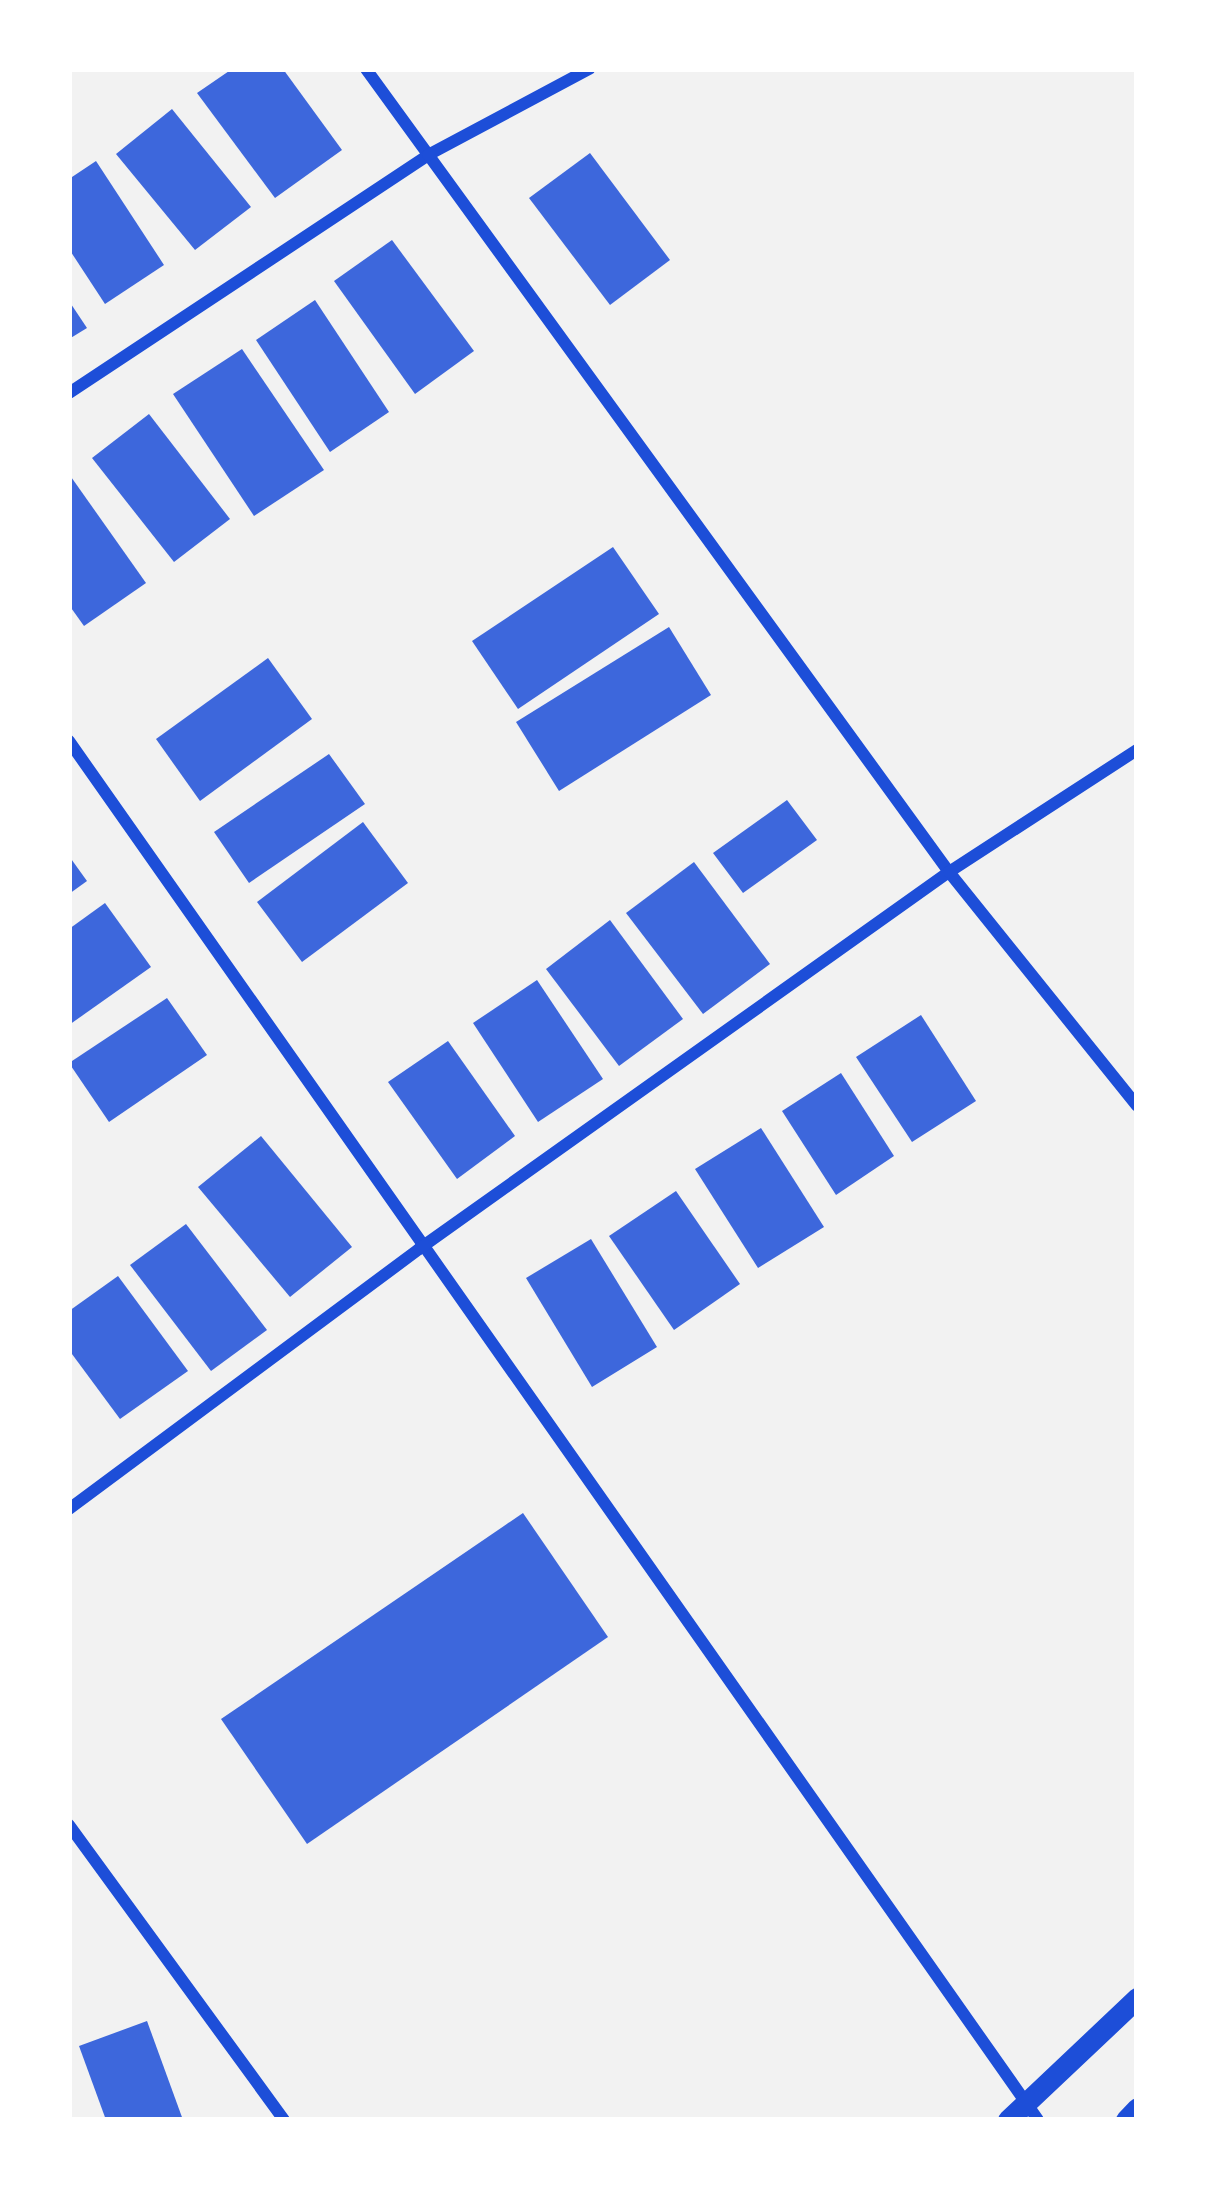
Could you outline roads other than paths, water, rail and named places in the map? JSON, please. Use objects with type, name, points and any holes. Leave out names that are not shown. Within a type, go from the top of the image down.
[{"type":"street","points":[[366,69],[949,872],[1137,1106]]},
{"type":"street","points":[[69,393],[428,155],[589,69]]},
{"type":"street","points":[[69,741],[419,1249],[1038,2120]]},
{"type":"street","points":[[69,1508],[419,1249],[949,872],[1137,750]]},
{"type":"street","points":[[69,1825],[284,2120]]},
{"type":"street","points":[[1008,2120],[1025,2098],[1137,1998]]},
{"type":"street","points":[[1126,2120],[1137,2108]]}]
